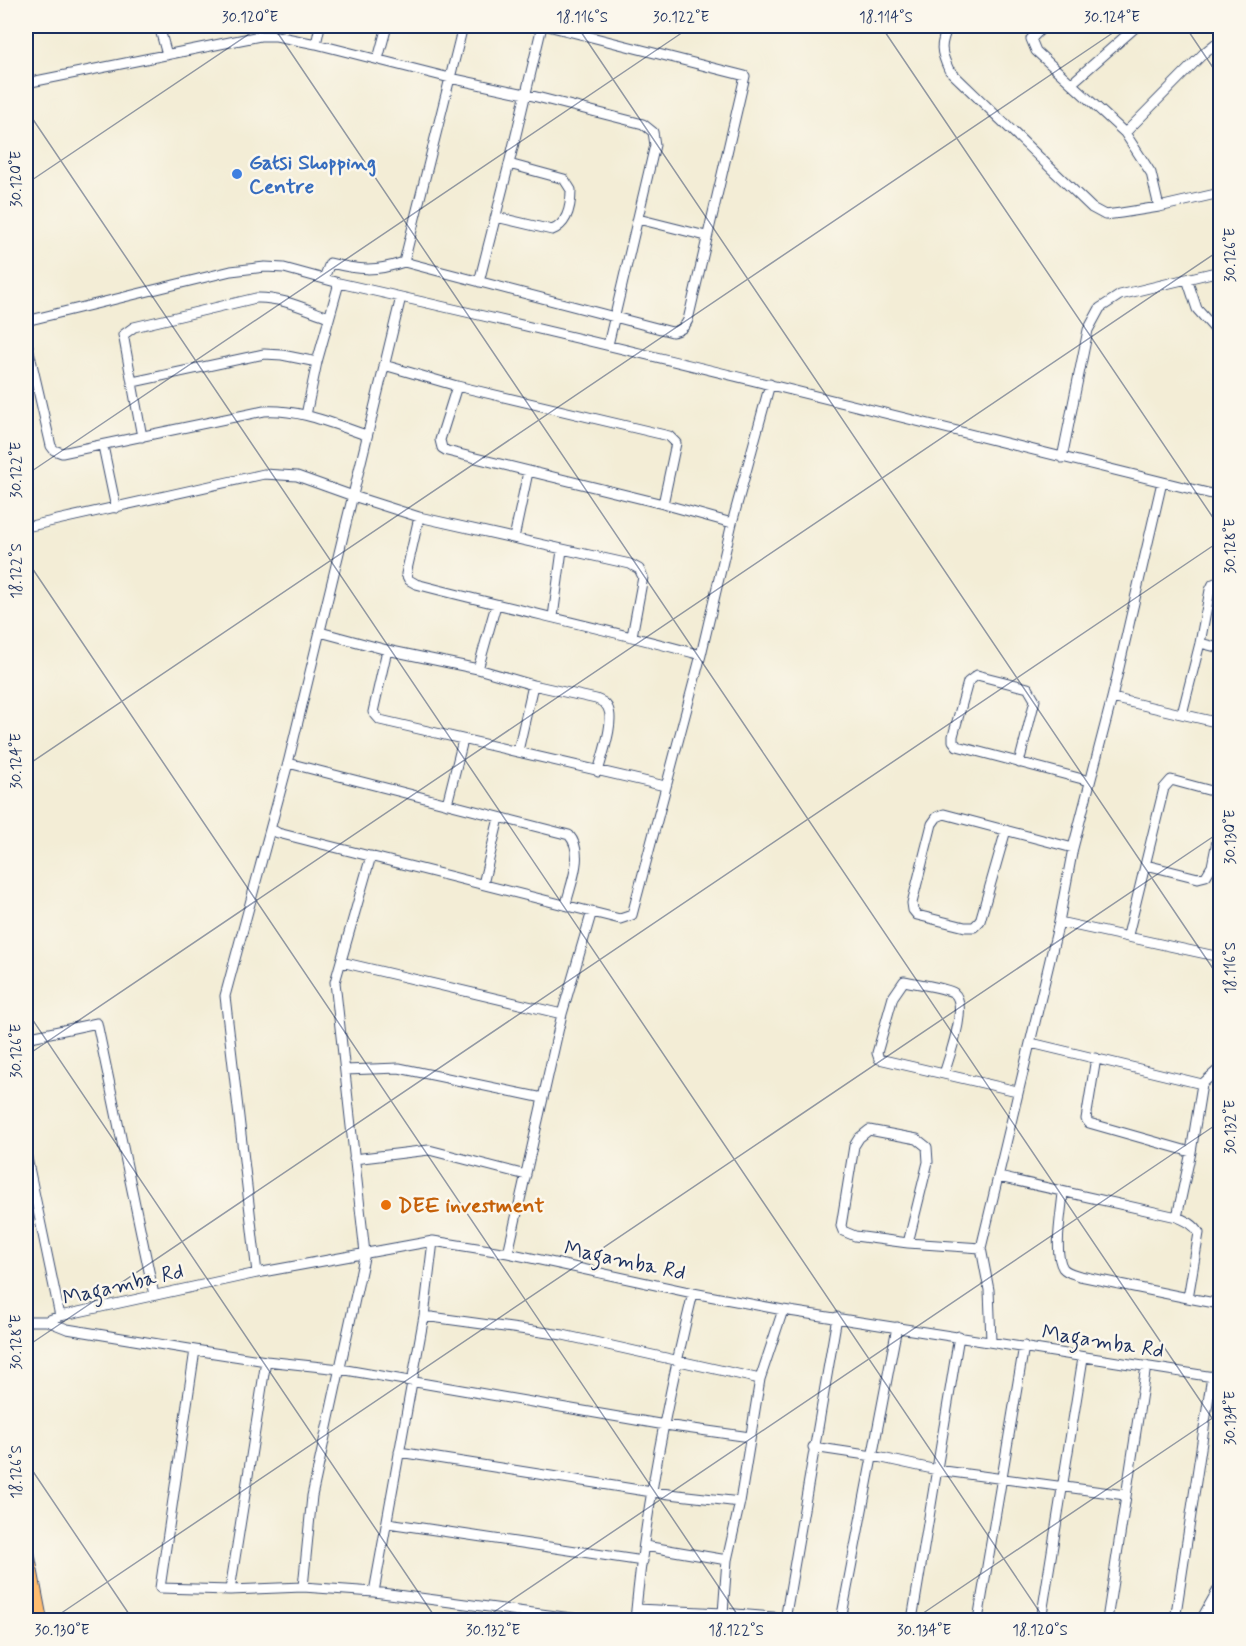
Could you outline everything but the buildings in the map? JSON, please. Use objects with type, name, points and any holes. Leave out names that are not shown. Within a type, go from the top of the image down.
[{"type":"main road","points":[[26,1542],[41,1620]]},
{"type":"street","points":[[159,26],[167,55]]},
{"type":"street","points":[[316,44],[320,26]]},
{"type":"street","points":[[378,59],[387,26]]},
{"type":"street","points":[[404,262],[464,26]]},
{"type":"street","points":[[479,282],[542,26]]},
{"type":"street","points":[[324,278],[330,263],[362,270],[376,270],[404,262],[672,332],[682,329],[688,320],[745,76],[548,26]]},
{"type":"street","points":[[948,26],[941,54],[949,70],[1092,208],[1105,215],[1159,207],[1221,193]]},
{"type":"street","points":[[1044,26],[1031,39],[1032,45],[1125,133],[1151,173],[1159,207]]},
{"type":"street","points":[[1071,83],[1137,26]]},
{"type":"street","points":[[26,83],[260,36],[276,36],[643,124],[653,132],[655,145],[608,345]]},
{"type":"street","points":[[1125,133],[1204,53],[1221,42]]},
{"type":"street","points":[[495,217],[552,230],[563,223],[566,217],[571,190],[564,179],[509,164]]},
{"type":"street","points":[[638,219],[706,236]]},
{"type":"street","points":[[26,321],[231,271],[265,267],[284,268],[339,283],[770,384],[1221,496]]},
{"type":"street","points":[[1062,458],[1088,330],[1100,308],[1120,294],[1221,271]]},
{"type":"street","points":[[1187,279],[1197,309],[1221,335]]},
{"type":"street","points":[[306,415],[317,363],[339,283]]},
{"type":"street","points":[[142,437],[123,335],[134,327],[256,297],[281,300],[329,317]]},
{"type":"street","points":[[257,1273],[225,996],[288,763],[401,297]]},
{"type":"street","points":[[26,339],[51,446],[62,453],[264,411],[279,410],[306,415],[366,435]]},
{"type":"street","points":[[133,382],[264,354],[282,355],[317,363]]},
{"type":"street","points":[[384,365],[457,386],[669,436],[676,443],[663,504]]},
{"type":"street","points":[[271,829],[278,833],[620,919],[632,915],[770,384]]},
{"type":"street","points":[[457,386],[440,440],[442,448],[447,451],[663,504],[732,524]]},
{"type":"street","points":[[103,446],[116,508]]},
{"type":"street","points":[[514,538],[528,472]]},
{"type":"street","points":[[26,527],[264,474],[297,476],[419,517],[630,564],[639,569],[643,577],[632,636]]},
{"type":"street","points":[[991,1341],[989,1290],[981,1248],[1059,922],[1073,848],[1112,698],[1162,482]]},
{"type":"street","points":[[419,517],[406,574],[409,580],[416,584],[632,636],[701,656]]},
{"type":"street","points":[[553,617],[561,550]]},
{"type":"street","points":[[1182,714],[1200,643],[1210,590],[1214,584],[1221,581]]},
{"type":"street","points":[[478,669],[496,605]]},
{"type":"street","points":[[320,632],[387,650],[478,669],[605,703],[611,719],[598,772]]},
{"type":"street","points":[[1200,643],[1221,648]]},
{"type":"street","points":[[387,650],[373,712],[380,720],[665,786]]},
{"type":"street","points":[[1019,763],[1035,700],[1032,692],[1028,688],[976,675],[968,682],[953,741],[957,746],[1019,763],[1090,781]]},
{"type":"street","points":[[518,751],[533,685]]},
{"type":"street","points":[[1112,698],[1221,723]]},
{"type":"street","points":[[447,804],[463,740]]},
{"type":"street","points":[[288,763],[569,836],[575,842],[578,855],[566,904]]},
{"type":"street","points":[[1128,935],[1164,788],[1171,780],[1219,792],[1221,796]]},
{"type":"street","points":[[1006,830],[980,921],[974,927],[965,927],[917,915],[912,903],[932,824],[936,817],[944,814],[1006,830],[1073,848]]},
{"type":"street","points":[[483,884],[499,818]]},
{"type":"street","points":[[1146,865],[1198,878],[1206,876],[1212,866],[1221,826]]},
{"type":"street","points":[[303,1587],[312,1496],[366,1253],[335,982],[371,856]]},
{"type":"street","points":[[508,1253],[562,1014],[592,911]]},
{"type":"street","points":[[1059,922],[1128,935],[1221,957]]},
{"type":"street","points":[[341,962],[562,1014]]},
{"type":"street","points":[[944,1074],[961,1011],[959,1000],[953,992],[904,981],[893,997],[877,1053],[879,1059],[1017,1091]]},
{"type":"street","points":[[26,1038],[97,1023],[154,1295]]},
{"type":"street","points":[[1031,1042],[1202,1084]]},
{"type":"street","points":[[1096,1058],[1086,1119],[1089,1123],[1191,1152]]},
{"type":"street","points":[[345,1070],[399,1068],[543,1098]]},
{"type":"street","points":[[1177,1217],[1202,1084],[1221,1068]]},
{"type":"street","points":[[908,1243],[928,1162],[927,1147],[917,1139],[869,1130],[859,1138],[854,1146],[841,1226],[843,1231],[855,1236],[908,1243],[981,1248]]},
{"type":"street","points":[[354,1159],[429,1150],[526,1175]]},
{"type":"street","points":[[26,1153],[60,1316]]},
{"type":"street","points":[[999,1177],[1177,1217],[1195,1226],[1199,1233],[1188,1298]]},
{"type":"street","points":[[1063,1192],[1058,1244],[1059,1258],[1064,1268],[1080,1276],[1221,1304]]},
{"type":"street","points":[[374,1592],[424,1316],[433,1241]]},
{"type":"street","name":"Magamba Rd","points":[[26,1322],[47,1321],[60,1316],[257,1273],[433,1241],[508,1253],[783,1310],[1216,1377]]},
{"type":"street","points":[[635,1620],[652,1492],[677,1360],[693,1293]]},
{"type":"street","points":[[723,1613],[727,1560],[740,1502],[759,1379],[783,1310]]},
{"type":"street","points":[[424,1316],[563,1335],[759,1379]]},
{"type":"street","points":[[636,1609],[723,1613],[746,1618],[785,1619],[837,1317]]},
{"type":"street","points":[[47,1321],[68,1329],[195,1350],[340,1369],[665,1425],[750,1437]]},
{"type":"street","points":[[841,1620],[897,1327]]},
{"type":"street","points":[[912,1620],[959,1336]]},
{"type":"street","points":[[978,1620],[1024,1346]]},
{"type":"street","points":[[195,1350],[160,1588],[230,1590],[303,1587],[374,1592],[587,1620]]},
{"type":"street","points":[[1041,1620],[1083,1358]]},
{"type":"street","points":[[230,1590],[266,1361]]},
{"type":"street","points":[[1107,1620],[1146,1366]]},
{"type":"street","points":[[1175,1620],[1216,1377]]},
{"type":"street","points":[[813,1447],[873,1456],[937,1470],[1125,1495]]},
{"type":"street","points":[[399,1452],[652,1492],[740,1502]]},
{"type":"street","points":[[388,1523],[643,1561]]},
{"type":"street","points":[[645,1546],[727,1560]]},
{"type":"street","points":[[1201,1620],[1221,1586]]},
{"type":"place","name":"Gatsi Shopping Centre","points":[[237,174]]},
{"type":"place","name":"DEE investment","points":[[386,1205]]}]
